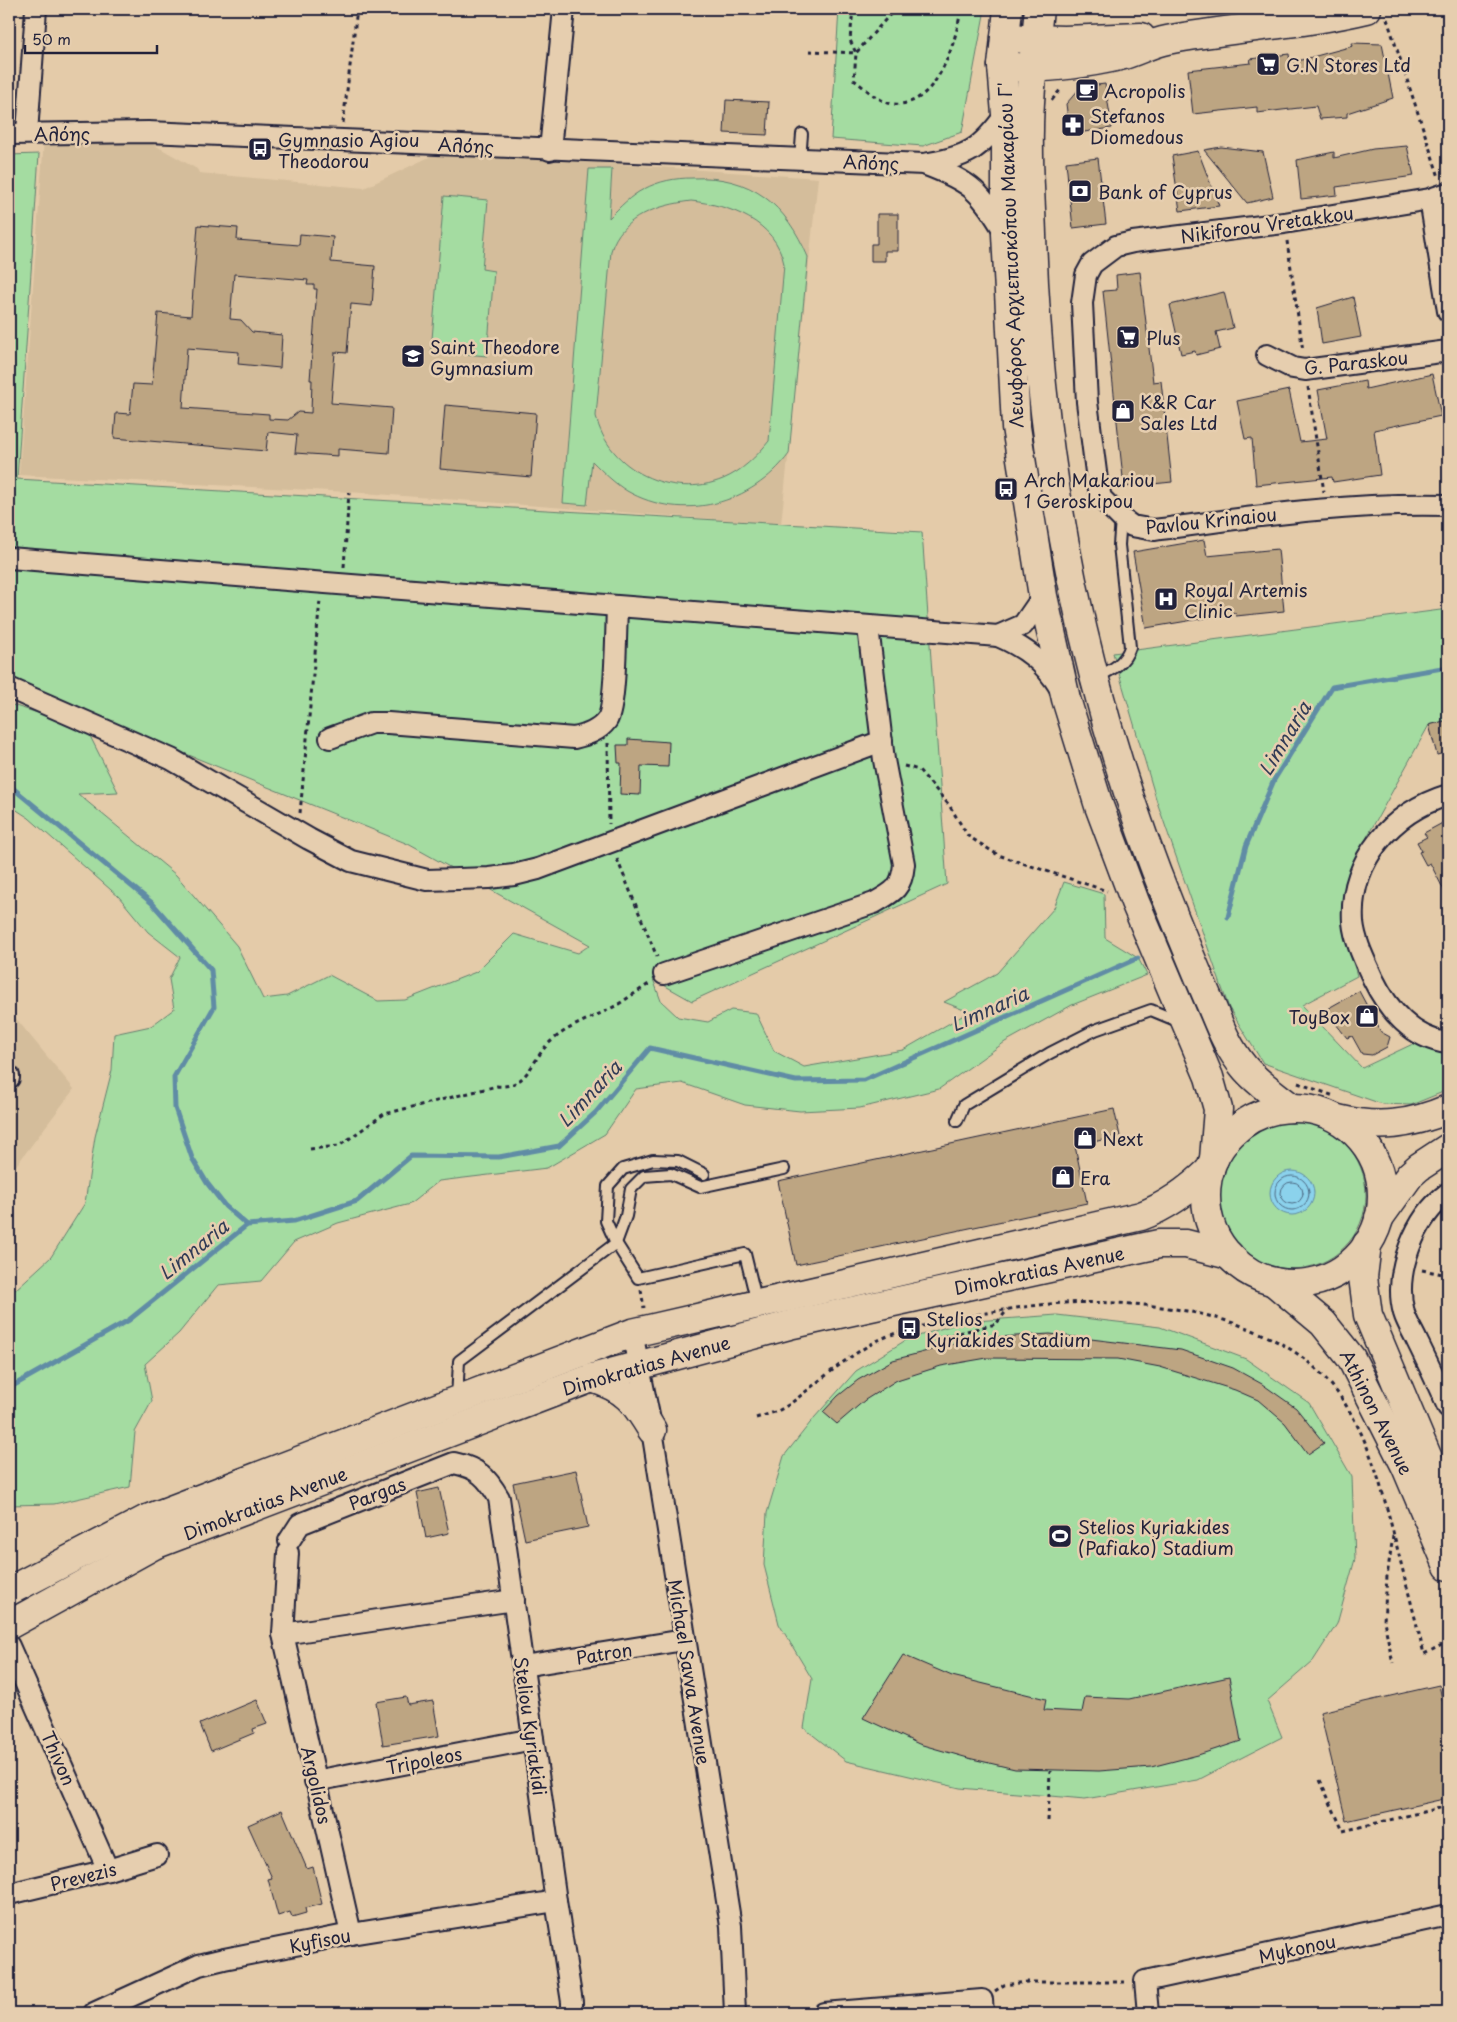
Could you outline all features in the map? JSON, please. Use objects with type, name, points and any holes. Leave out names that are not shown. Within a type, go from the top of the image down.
[{"type":"main road","name":"Λεωφόρος Αρχιεπισκόπου Μακαρίου Γ'","points":[[1008,9],[1002,66],[1006,114],[1006,234],[1016,427],[1043,596],[1066,699],[1099,806],[1135,902],[1206,1068],[1218,1109],[1212,1165]]},
{"type":"main road","name":"Λεωφόρος Αρχιεπισκόπου Μακαρίου Γ'","points":[[1039,9],[1029,130],[1033,280],[1044,411],[1055,492],[1074,587],[1095,678],[1132,801],[1157,874],[1228,1044],[1246,1069],[1292,1108]]},
{"type":"main road","points":[[1002,66],[1033,69],[1120,56],[1165,40],[1327,14],[1376,13]]},
{"type":"main road","points":[[1005,38],[1036,40],[1141,37],[1165,40]]},
{"type":"main road","points":[[1448,1109],[1413,1122],[1393,1126],[1361,1125],[1339,1109],[1314,1111],[1292,1108],[1274,1110],[1249,1120],[1229,1137],[1212,1165],[1206,1190],[1209,1217],[1214,1233],[1229,1255],[1254,1274],[1274,1282],[1301,1284],[1326,1277],[1349,1264],[1367,1244],[1379,1218],[1410,1175],[1419,1166],[1448,1148]]},
{"type":"main road","points":[[1339,1109],[1352,1131],[1371,1156],[1381,1186],[1379,1218]]},
{"type":"main road","name":"Dimokratias Avenue","points":[[9,1591],[147,1519],[640,1331],[1141,1216],[1180,1196],[1212,1165]]},
{"type":"main road","name":"Dimokratias Avenue","points":[[9,1625],[154,1545],[592,1378],[793,1324],[1159,1244],[1186,1244],[1229,1255]]},
{"type":"main road","name":"Athinon Avenue","points":[[1367,1244],[1363,1277],[1368,1315],[1448,1506]]},
{"type":"main road","name":"Athinon Avenue","points":[[1274,1282],[1323,1323],[1352,1358],[1406,1467],[1448,1566]]},
{"type":"main road","points":[[592,1378],[612,1384],[625,1392],[635,1402],[652,1430]]},
{"type":"street","points":[[18,134],[36,9]]},
{"type":"street","points":[[550,150],[564,9]]},
{"type":"street","name":"Αλόης","points":[[18,134],[148,132],[924,164],[953,159],[977,147],[1006,114]]},
{"type":"street","name":"Αλόης","points":[[924,164],[953,175],[969,184],[982,197],[1006,234]]},
{"type":"street","points":[[1441,196],[1448,311]]},
{"type":"street","name":"Nikiforou Vretakkou","points":[[1092,264],[1116,246],[1133,242],[1284,223],[1441,196]]},
{"type":"street","name":"Pavlou Krinaiou","points":[[1092,264],[1086,275],[1082,303],[1088,411],[1096,480],[1101,498],[1132,526],[1154,530],[1327,508],[1448,505]]},
{"type":"street","name":"G. Paraskou","points":[[1267,355],[1293,368],[1306,370],[1448,351]]},
{"type":"street","points":[[9,558],[998,636],[1020,645],[1042,663],[1066,699]]},
{"type":"street","points":[[998,636],[1023,625],[1043,596]]},
{"type":"street","points":[[330,738],[355,728],[379,723],[574,738],[588,735],[600,728],[611,712],[617,607]]},
{"type":"street","points":[[664,974],[874,903],[898,886],[903,880],[904,864],[883,750],[868,627]]},
{"type":"street","points":[[9,688],[171,759],[298,834],[351,861],[427,880],[463,880],[514,875],[883,750]]},
{"type":"street","points":[[1448,795],[1437,798],[1401,819],[1378,840],[1364,864],[1354,894],[1354,923],[1360,950],[1380,992],[1390,1007],[1415,1031],[1435,1042],[1448,1043]]},
{"type":"street","points":[[1448,1193],[1436,1202],[1416,1230],[1405,1267],[1402,1290],[1404,1313],[1448,1407]]},
{"type":"street","name":"Michael Savva Avenue","points":[[640,1331],[638,1365],[652,1430],[730,1926],[736,2013]]},
{"type":"street","name":"Pargas","points":[[300,1524],[454,1464]]},
{"type":"street","name":"Steliou Kyriakidi","points":[[454,1464],[469,1466],[482,1474],[492,1485],[499,1498],[572,2002],[572,2013]]},
{"type":"street","name":"Argolidos","points":[[300,1524],[289,1547],[284,1634],[315,1781],[351,1934]]},
{"type":"street","points":[[284,1634],[514,1600]]},
{"type":"street","name":"Patron","points":[[523,1666],[684,1640]]},
{"type":"street","name":"Thivon","points":[[9,1646],[108,1870]]},
{"type":"street","name":"Tripoleos","points":[[315,1781],[533,1739]]},
{"type":"street","name":"Prevezis","points":[[9,1894],[108,1870],[157,1855]]},
{"type":"street","name":"Kyfisou","points":[[94,2013],[199,1965],[351,1934],[556,1901]]},
{"type":"street","name":"Mykonou","points":[[1145,1982],[1448,1915]]},
{"type":"street","points":[[1145,1982],[1148,2013]]},
{"type":"street","points":[[824,2013],[982,2007]]},
{"type":"lane","points":[[800,160],[802,134]]},
{"type":"lane","points":[[1095,678],[1115,668],[1127,656],[1130,647],[1119,545],[1121,518]]},
{"type":"lane","points":[[957,1120],[964,1105],[1050,1053],[1095,1030],[1151,1010],[1188,1025]]},
{"type":"lane","points":[[704,1174],[678,1161],[652,1160],[623,1169],[608,1186],[606,1221],[616,1243],[638,1278],[746,1254],[757,1304]]},
{"type":"lane","points":[[457,1400],[459,1362],[616,1243],[626,1216],[631,1189],[644,1176],[671,1174],[700,1187],[784,1169]]},
{"type":"path","points":[[341,139],[358,9]]},
{"type":"path","points":[[853,9],[850,40],[856,53],[854,80],[874,95],[893,104],[914,100],[934,83],[946,64],[962,9]]},
{"type":"path","points":[[856,53],[896,9]]},
{"type":"path","points":[[1376,13],[1441,196]]},
{"type":"path","points":[[809,51],[856,53]]},
{"type":"path","points":[[343,585],[349,492]]},
{"type":"path","points":[[298,834],[322,583]]},
{"type":"path","points":[[883,750],[919,770],[949,805],[968,836],[998,855],[1079,880],[1135,902]]},
{"type":"path","points":[[310,1149],[339,1146],[384,1114],[497,1086],[508,1087],[534,1066],[546,1046],[562,1033],[616,1005],[664,974]]},
{"type":"path","points":[[1288,1080],[1339,1109]]},
{"type":"path","points":[[1405,1267],[1448,1275]]},
{"type":"path","points":[[638,1278],[640,1331]]},
{"type":"path","points":[[756,1418],[778,1411],[790,1404],[876,1341],[924,1326],[1009,1308],[1065,1303],[1128,1304],[1177,1310],[1255,1330],[1284,1346],[1326,1378],[1356,1423],[1377,1471],[1424,1654],[1448,1642]]},
{"type":"path","points":[[929,1349],[929,1340],[996,1324],[1009,1308]]},
{"type":"path","points":[[1393,1533],[1387,1576],[1384,1621],[1393,1663]]},
{"type":"path","points":[[1048,1822],[1050,1771]]},
{"type":"path","points":[[1320,1780],[1342,1831],[1448,1806]]},
{"type":"path","points":[[982,2007],[1004,1985],[1027,1982],[1145,1982]]},
{"type":"shaded area","name":"Saint Theodore Gymnasium","points":[[44,139],[151,143],[197,169],[199,173],[364,188],[440,152],[818,178],[781,524],[349,492],[19,475]]},
{"type":"shaded area","points":[[9,1010],[74,1089],[9,1175]]},
{"type":"green space","points":[[839,9],[985,9],[962,132],[923,146],[831,139]]},
{"type":"green space","points":[[39,154],[17,479],[922,532],[947,884],[692,1001],[653,979],[661,1001],[678,1017],[708,1022],[731,1010],[756,1013],[774,1051],[804,1067],[903,1050],[969,1012],[944,1002],[997,973],[1054,908],[1064,882],[1104,894],[1105,938],[1138,958],[1147,975],[1072,1005],[1005,1042],[939,1089],[860,1108],[800,1111],[745,1105],[682,1083],[636,1089],[605,1134],[547,1168],[439,1181],[410,1204],[338,1223],[294,1242],[261,1281],[218,1285],[179,1333],[145,1364],[152,1401],[135,1432],[130,1487],[54,1504],[9,1505],[9,1292],[15,1290],[51,1257],[85,1203],[95,1137],[112,1070],[114,1034],[151,1026],[174,1009],[169,979],[180,957],[148,932],[119,897],[29,818],[9,805],[9,704],[86,728],[118,792],[78,794],[176,875],[237,946],[263,999],[287,996],[329,975],[378,1001],[405,1000],[476,972],[514,934],[578,953],[590,945],[408,844],[9,682],[9,155]]},
{"type":"green space","points":[[589,169],[612,169],[609,218],[625,202],[639,192],[655,184],[673,179],[713,178],[749,188],[764,197],[789,222],[808,257],[789,454],[774,471],[756,485],[736,496],[715,503],[693,507],[671,506],[649,501],[627,491],[613,481],[592,461],[587,505],[563,503]],"holes":[[[691,201],[735,211],[761,226],[779,249],[784,264],[769,441],[748,463],[730,476],[703,485],[683,486],[664,483],[645,476],[628,465],[614,452],[603,435],[596,416],[611,251],[616,239],[632,221],[654,209]]]},
{"type":"green space","points":[[444,196],[488,200],[482,269],[494,271],[487,356],[431,351]]},
{"type":"green space","points":[[1448,609],[1448,720],[1429,725],[1367,837],[1345,883],[1342,922],[1357,976],[1302,1005],[1362,1068],[1417,1042],[1448,1056],[1448,1090],[1411,1105],[1382,1104],[1263,1063],[1229,1008],[1157,802],[1113,653]]},
{"type":"green space","points":[[1292,1121],[1320,1127],[1344,1143],[1360,1167],[1366,1195],[1360,1223],[1344,1247],[1320,1263],[1292,1269],[1264,1263],[1240,1247],[1224,1223],[1218,1195],[1224,1167],[1240,1143],[1264,1127]]},
{"type":"green space","name":"Stelios Kyriakides (Pafiako) Stadium","points":[[1057,1315],[1160,1327],[1246,1359],[1309,1403],[1352,1477],[1355,1559],[1337,1624],[1313,1661],[1267,1701],[1282,1737],[1198,1780],[1085,1799],[960,1788],[846,1761],[804,1728],[812,1679],[779,1624],[764,1565],[767,1513],[784,1456],[814,1418],[856,1371],[906,1340],[962,1322]]},
{"type":"water","points":[[1296,1171],[1308,1177],[1313,1184],[1313,1202],[1308,1209],[1301,1214],[1288,1215],[1280,1212],[1273,1205],[1270,1189],[1273,1181],[1280,1174]]},
{"type":"building","points":[[1352,43],[1382,44],[1393,98],[1347,113],[1347,117],[1320,119],[1316,106],[1257,113],[1257,107],[1193,114],[1188,70],[1251,63],[1250,59],[1289,54],[1290,63],[1353,46]]},
{"type":"building","points":[[1105,84],[1112,128],[1070,134],[1066,104],[1081,87]]},
{"type":"building","points":[[726,100],[769,102],[767,135],[724,133]]},
{"type":"building","points":[[1407,146],[1414,176],[1336,187],[1337,195],[1301,199],[1297,160],[1334,152],[1334,158],[1373,149]]},
{"type":"building","points":[[1221,147],[1263,152],[1273,197],[1247,203],[1204,150]]},
{"type":"building","points":[[1198,151],[1219,206],[1180,211],[1172,156]]},
{"type":"building","points":[[1098,158],[1106,224],[1073,228],[1066,162]]},
{"type":"building","points":[[877,214],[898,214],[898,251],[885,251],[885,261],[871,261],[871,244],[877,244]]},
{"type":"building","points":[[198,225],[238,228],[237,240],[299,245],[300,234],[333,237],[331,262],[375,266],[372,306],[351,304],[347,353],[335,352],[331,403],[392,408],[389,453],[338,449],[338,456],[295,453],[297,435],[268,432],[266,451],[114,438],[116,413],[130,414],[133,384],[152,385],[158,313],[191,316]],"holes":[[[234,274],[308,280],[307,285],[314,285],[314,289],[317,289],[310,380],[312,380],[311,413],[298,412],[288,420],[269,419],[269,414],[183,408],[187,348],[239,352],[238,364],[280,368],[282,335],[252,332],[241,320],[230,319]]]},
{"type":"building","points":[[1140,272],[1153,382],[1161,381],[1172,482],[1124,487],[1103,291],[1117,290],[1116,275]]},
{"type":"building","points":[[1224,292],[1233,328],[1216,332],[1220,349],[1196,355],[1195,351],[1181,354],[1170,305]]},
{"type":"building","points":[[1353,297],[1361,337],[1322,344],[1317,308]]},
{"type":"building","points":[[1432,374],[1441,416],[1374,430],[1380,475],[1333,482],[1332,477],[1256,485],[1252,438],[1245,439],[1237,401],[1289,390],[1300,442],[1327,439],[1318,390],[1365,381],[1366,389]]},
{"type":"building","points":[[445,405],[536,413],[531,477],[440,469]]},
{"type":"building","points":[[1204,540],[1207,556],[1278,549],[1284,611],[1236,616],[1235,613],[1146,628],[1133,552]]},
{"type":"building","points":[[1448,720],[1448,752],[1437,755],[1429,725]]},
{"type":"building","points":[[628,739],[669,742],[668,767],[641,766],[640,795],[620,794],[621,763],[618,763],[617,745],[628,745]]},
{"type":"building","points":[[1448,820],[1448,898],[1430,863],[1426,865],[1419,852],[1422,851],[1417,842],[1427,837],[1424,833]]},
{"type":"building","points":[[1359,991],[1381,1032],[1390,1037],[1387,1047],[1372,1055],[1362,1054],[1352,1036],[1347,1038],[1325,1010]]},
{"type":"building","points":[[1114,1109],[1120,1136],[1075,1146],[1087,1203],[796,1265],[778,1181]]},
{"type":"building","points":[[1050,1334],[1181,1350],[1233,1368],[1262,1384],[1296,1408],[1324,1443],[1308,1454],[1285,1423],[1258,1400],[1235,1390],[1160,1367],[1118,1359],[987,1358],[941,1366],[897,1380],[865,1400],[837,1424],[823,1412],[838,1396],[858,1380],[893,1360],[962,1342],[1000,1337]]},
{"type":"building","points":[[576,1470],[588,1527],[525,1540],[513,1483]]},
{"type":"building","points":[[439,1488],[449,1533],[426,1538],[417,1493]]},
{"type":"building","points":[[903,1655],[952,1676],[1046,1699],[1044,1710],[1082,1712],[1085,1697],[1129,1699],[1229,1677],[1241,1741],[1198,1755],[1151,1767],[1099,1771],[1015,1769],[968,1758],[919,1744],[863,1718]]},
{"type":"building","points":[[1439,1685],[1448,1726],[1448,1798],[1346,1821],[1320,1712]]},
{"type":"building","points":[[406,1697],[408,1705],[433,1701],[439,1736],[383,1745],[376,1702]]},
{"type":"building","points":[[257,1700],[267,1724],[253,1729],[254,1733],[211,1751],[200,1724]]},
{"type":"building","points":[[282,1810],[307,1869],[313,1867],[322,1904],[305,1908],[306,1913],[292,1917],[290,1912],[278,1916],[268,1879],[272,1878],[248,1825]]},
{"type":"waterway","name":"Limnaria","points":[[1228,917],[1246,846],[1274,780],[1332,687],[1448,667]]},
{"type":"waterway","points":[[9,785],[152,903],[211,970],[214,1007],[174,1077],[175,1108],[192,1158],[207,1183],[225,1206],[247,1225]]},
{"type":"waterway","name":"Limnaria","points":[[9,1388],[129,1320],[247,1225],[294,1221],[357,1201],[411,1156],[499,1157],[559,1146],[596,1112],[650,1048],[796,1081],[864,1080],[1138,958]]},
{"type":"place","name":"G.N Stores Ltd","points":[[1268,64]]},
{"type":"place","name":"Acropolis","points":[[1087,90]]},
{"type":"place","name":"Stefanos Diomedous","points":[[1073,125]]},
{"type":"place","name":"Gymnasio Agiou Theodorou","points":[[260,149]]},
{"type":"place","name":"Bank of Cyprus","points":[[1080,191]]},
{"type":"place","name":"Plus","points":[[1128,337]]},
{"type":"place","name":"Saint Theodore Gymnasium","points":[[413,356]]},
{"type":"place","name":"K&R Car Sales Ltd","points":[[1123,411]]},
{"type":"place","name":"Arch Makariou 1 Geroskipou","points":[[1006,489]]},
{"type":"place","name":"Royal Artemis Clinic","points":[[1166,599]]},
{"type":"place","name":"ToyBox","points":[[1367,1016]]},
{"type":"place","name":"Next","points":[[1085,1138]]},
{"type":"place","name":"Era","points":[[1063,1177]]},
{"type":"place","name":"Stelios Kyriakides Stadium","points":[[909,1328]]},
{"type":"place","name":"Stelios Kyriakides (Pafiako) Stadium","points":[[1060,1536]]}]
